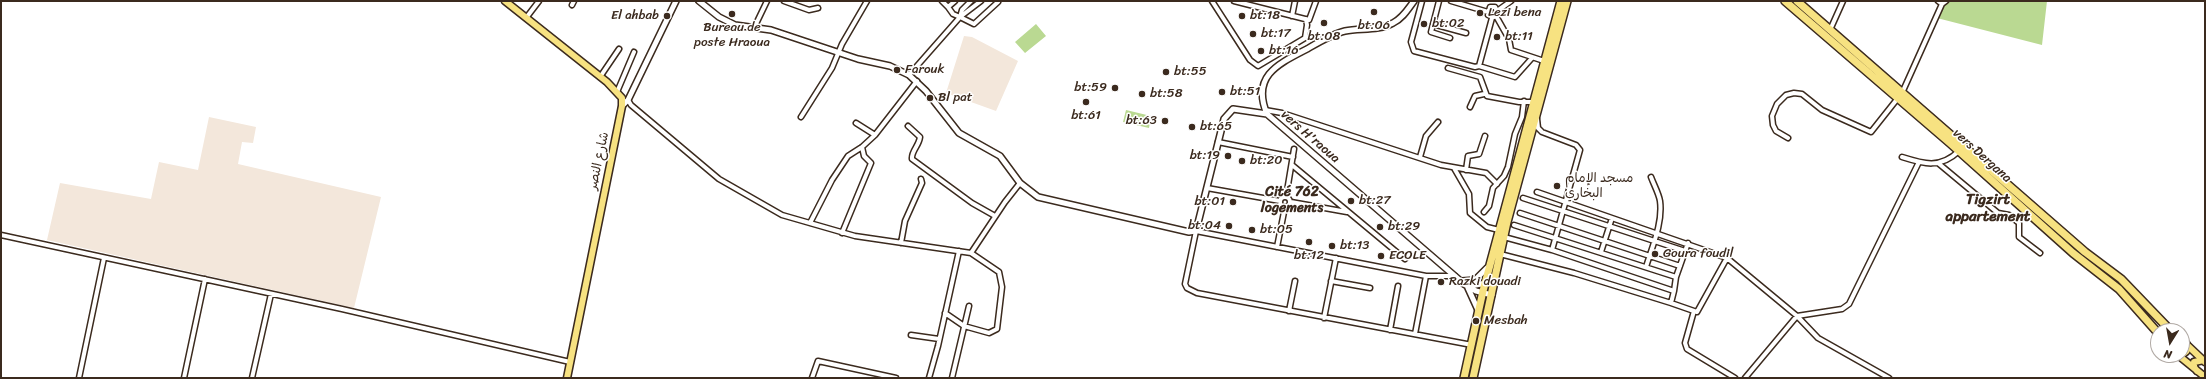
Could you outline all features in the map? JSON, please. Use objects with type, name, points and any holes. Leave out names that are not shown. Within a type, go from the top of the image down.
[{"type":"highway","points":[[1473,378],[1500,254],[1501,234],[1533,102],[1561,1]]},
{"type":"highway","points":[[1464,378],[1479,313],[1482,293],[1537,117],[1567,1]]},
{"type":"highway","name":"vers Dergana","points":[[1785,1],[1900,96],[2073,253],[2119,289],[2150,324]]},
{"type":"highway","points":[[1797,1],[1900,96],[2086,252],[2121,279],[2163,323]]},
{"type":"main road","points":[[505,1],[617,92],[622,98],[622,106]]},
{"type":"main road","name":"شارع النصر","points":[[567,378],[622,106]]},
{"type":"main road","points":[[2190,348],[2204,361]]},
{"type":"main road","points":[[2198,372],[2194,367],[2194,362],[2204,361]]},
{"type":"main road","points":[[2187,363],[2205,377]]},
{"type":"street","points":[[526,18],[539,1]]},
{"type":"street","points":[[622,106],[628,100],[676,1]]},
{"type":"street","points":[[699,1],[731,23],[739,26],[755,26],[771,30],[839,53],[890,66],[909,75],[917,81],[959,133],[1000,156],[1020,183],[1038,197],[1189,232],[1196,231],[1426,276],[1455,276]]},
{"type":"street","points":[[755,26],[767,1]]},
{"type":"street","points":[[784,1],[809,10],[818,8]]},
{"type":"street","points":[[801,118],[832,68],[842,44],[867,1]]},
{"type":"street","points":[[942,1],[953,14],[974,24],[998,2],[997,1]]},
{"type":"street","points":[[948,7],[955,1]]},
{"type":"street","points":[[960,17],[962,10],[972,1]]},
{"type":"street","points":[[909,75],[960,17],[981,1]]},
{"type":"street","points":[[1212,1],[1250,60],[1258,66],[1305,38],[1307,25],[1306,19]]},
{"type":"street","points":[[1234,1],[1309,20],[1312,17],[1316,1]]},
{"type":"street","points":[[1292,16],[1295,1]]},
{"type":"street","name":"vers H'raoua","points":[[1414,1],[1405,13],[1394,23],[1377,28],[1336,34],[1278,64],[1269,73],[1264,82],[1263,93],[1266,112],[1455,276],[1482,293],[1492,295]]},
{"type":"street","points":[[1422,1],[1410,42],[1414,51],[1479,66],[1515,77],[1532,58]]},
{"type":"street","points":[[1439,1],[1432,24],[1432,34],[1450,38]]},
{"type":"street","points":[[1451,1],[1488,12],[1494,17],[1509,39],[1510,50],[1544,61]]},
{"type":"street","points":[[1479,66],[1494,17],[1496,1]]},
{"type":"street","points":[[1488,12],[1490,7],[1496,9],[1512,1]]},
{"type":"street","points":[[1830,30],[1843,1]]},
{"type":"street","points":[[1788,138],[1776,131],[1773,125],[1772,116],[1777,104],[1786,95],[1794,93],[1802,94],[1822,110],[1871,132],[1900,96],[1944,3],[1938,1]]},
{"type":"street","points":[[1432,24],[1466,33]]},
{"type":"street","points":[[600,77],[619,49]]},
{"type":"street","points":[[617,92],[634,52]]},
{"type":"street","points":[[1448,68],[1480,77],[1483,82],[1484,94]]},
{"type":"street","points":[[810,223],[832,180],[848,156],[862,147],[875,135],[917,81]]},
{"type":"street","points":[[1470,107],[1476,96],[1484,94],[1533,102]]},
{"type":"street","points":[[628,100],[631,105],[719,179],[782,215],[842,233],[971,253],[999,272],[1002,287],[997,329],[989,333],[964,326],[945,312]]},
{"type":"street","points":[[1484,212],[1488,207],[1493,188],[1504,176],[1512,154],[1524,101]]},
{"type":"street","points":[[1472,345],[1197,293],[1187,288],[1185,279],[1224,119],[1233,109],[1282,113],[1454,168],[1486,173],[1497,184]]},
{"type":"street","points":[[1537,117],[1538,128],[1542,132],[1576,144],[1580,150],[1552,250]]},
{"type":"street","points":[[1420,157],[1426,136],[1438,122]]},
{"type":"street","points":[[856,123],[875,135]]},
{"type":"street","points":[[908,126],[920,138],[919,143],[912,155],[912,159],[972,203],[995,216]]},
{"type":"street","points":[[1466,170],[1468,156],[1479,154],[1485,136]]},
{"type":"street","points":[[1218,142],[1293,157]]},
{"type":"street","points":[[842,233],[871,163],[864,156],[862,147]]},
{"type":"street","points":[[1280,201],[1286,196],[1294,149]]},
{"type":"street","points":[[1902,157],[1918,164],[1938,163],[1959,151]]},
{"type":"street","points":[[1938,163],[1998,213],[2009,215],[2019,223],[2019,237],[2040,253]]},
{"type":"street","points":[[1745,378],[1797,316],[1842,310],[1849,304],[1918,164]]},
{"type":"street","points":[[1292,165],[1405,259]]},
{"type":"street","points":[[1454,168],[1469,194],[1470,213],[1487,228],[1501,234],[1674,291]]},
{"type":"street","points":[[1646,267],[1656,232],[1660,200],[1651,178]]},
{"type":"street","points":[[901,243],[905,221],[922,183],[921,180]]},
{"type":"street","points":[[971,253],[995,216],[1020,183]]},
{"type":"street","points":[[1207,188],[1280,201],[1285,207]]},
{"type":"street","points":[[1537,192],[1688,243],[1727,258],[1797,316],[1818,338],[1889,378]]},
{"type":"street","points":[[1286,196],[1291,202],[1348,212]]},
{"type":"street","points":[[1523,198],[1685,251]]},
{"type":"street","points":[[1277,247],[1285,207],[1291,202]]},
{"type":"street","points":[[1520,213],[1680,266]]},
{"type":"street","points":[[1601,252],[1612,218]]},
{"type":"street","points":[[1514,225],[1556,237],[1676,277]]},
{"type":"street","points":[[1,235],[205,279],[570,362]]},
{"type":"street","points":[[1672,303],[1676,277],[1688,243]]},
{"type":"street","points":[[929,378],[959,251]]},
{"type":"street","points":[[1500,254],[1574,273],[1697,312],[1727,258]]},
{"type":"street","points":[[79,378],[104,258]]},
{"type":"street","points":[[1324,318],[1336,258]]},
{"type":"street","points":[[1462,281],[1472,281],[1478,278],[1491,262]]},
{"type":"street","points":[[1415,334],[1426,276]]},
{"type":"street","points":[[184,378],[205,279]]},
{"type":"street","points":[[1289,311],[1295,281]]},
{"type":"street","points":[[1331,281],[1370,288]]},
{"type":"street","points":[[1462,281],[1472,295],[1479,313]]},
{"type":"street","name":"vers H'raoua","points":[[1462,281],[1473,285],[1485,283],[1494,284]]},
{"type":"street","points":[[1390,330],[1398,286]]},
{"type":"street","points":[[252,378],[271,294]]},
{"type":"street","points":[[952,378],[969,306]]},
{"type":"street","points":[[1694,311],[1685,343],[1688,349],[1735,378]]},
{"type":"street","points":[[911,335],[939,339]]},
{"type":"street","points":[[812,378],[818,361],[896,378]]},
{"type":"shaded area","points":[[964,36],[972,37],[1018,61],[996,111],[946,93]]},
{"type":"shaded area","points":[[209,117],[256,127],[253,143],[242,142],[238,164],[381,197],[354,308],[47,240],[60,183],[151,199],[159,162],[198,170]]},
{"type":"green space","points":[[1949,1],[2047,1],[2042,45],[1937,18],[1944,5]]},
{"type":"green space","points":[[1036,24],[1046,36],[1025,53],[1015,42]]},
{"type":"green space","points":[[1126,110],[1151,116],[1149,128],[1123,122]]},
{"type":"place","name":"bt:06","points":[[1374,12]]},
{"type":"place","name":"Lezi bena","points":[[1480,13]]},
{"type":"place","name":"Bureau de poste Hraoua","points":[[732,14]]},
{"type":"place","name":"El ahbab","points":[[667,16]]},
{"type":"place","name":"bt:18","points":[[1242,16]]},
{"type":"place","name":"bt:08","points":[[1324,23]]},
{"type":"place","name":"bt:02","points":[[1424,24]]},
{"type":"place","name":"bt:17","points":[[1253,34]]},
{"type":"place","name":"bt:11","points":[[1497,37]]},
{"type":"place","name":"bt:16","points":[[1261,51]]},
{"type":"place","name":"Farouk","points":[[897,70]]},
{"type":"place","name":"bt:55","points":[[1166,72]]},
{"type":"place","name":"bt:59","points":[[1115,88]]},
{"type":"place","name":"bt:51","points":[[1222,92]]},
{"type":"place","name":"bt:58","points":[[1142,94]]},
{"type":"place","name":"Bl pat","points":[[930,98]]},
{"type":"place","name":"bt:61","points":[[1086,102]]},
{"type":"place","name":"bt:63","points":[[1165,121]]},
{"type":"place","name":"bt:65","points":[[1192,127]]},
{"type":"place","name":"bt:19","points":[[1228,156]]},
{"type":"place","name":"bt:20","points":[[1242,161]]},
{"type":"place","name":"مسجد الإمام البخاري","points":[[1557,186]]},
{"type":"place","name":"bt:27","points":[[1351,201]]},
{"type":"place","name":"bt:01","points":[[1233,202]]},
{"type":"place","name":"bt:04","points":[[1229,226]]},
{"type":"place","name":"bt:29","points":[[1380,227]]},
{"type":"place","name":"bt:05","points":[[1252,230]]},
{"type":"place","name":"bt:12","points":[[1309,242]]},
{"type":"place","name":"bt:13","points":[[1332,246]]},
{"type":"place","name":"Goura foudil","points":[[1655,254]]},
{"type":"place","name":"ECOLE","points":[[1381,256]]},
{"type":"place","name":"Razki douadi","points":[[1441,282]]},
{"type":"place","name":"Mesbah","points":[[1476,321]]},
{"type":"district","name":"Cité 762 logements","points":[[1292,200]]},
{"type":"district","name":"Tigzirt appartement","points":[[1988,208]]}]
